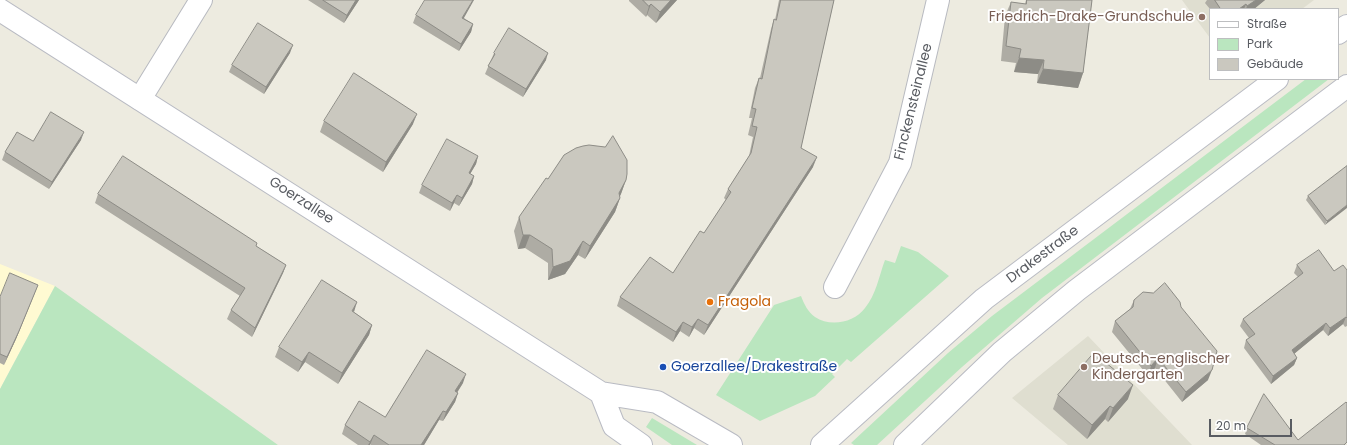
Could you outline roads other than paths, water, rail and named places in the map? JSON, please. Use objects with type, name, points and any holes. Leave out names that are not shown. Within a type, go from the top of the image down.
[{"type":"main road","points":[[140,99],[201,0]]},
{"type":"main road","name":"Finckensteinallee","points":[[835,287],[900,163],[938,0]]},
{"type":"main road","name":"Goerzallee","points":[[0,10],[601,392],[657,402],[731,445]]},
{"type":"main road","points":[[1339,32],[1347,26]]},
{"type":"main road","name":"Drakestraße","points":[[822,445],[984,299],[1276,80]]},
{"type":"main road","points":[[905,445],[1002,352],[1071,295],[1347,86]]},
{"type":"main road","points":[[601,392],[614,426],[640,445]]},
{"type":"place","name":"Friedrich-Drake-Grundschule","points":[[1202,17]]},
{"type":"place","name":"Fragola","points":[[710,302]]},
{"type":"place","name":"Goerzallee/Drakestraße","points":[[663,367]]},
{"type":"place","name":"Deutsch-englischer Kindergarten","points":[[1084,367]]}]
